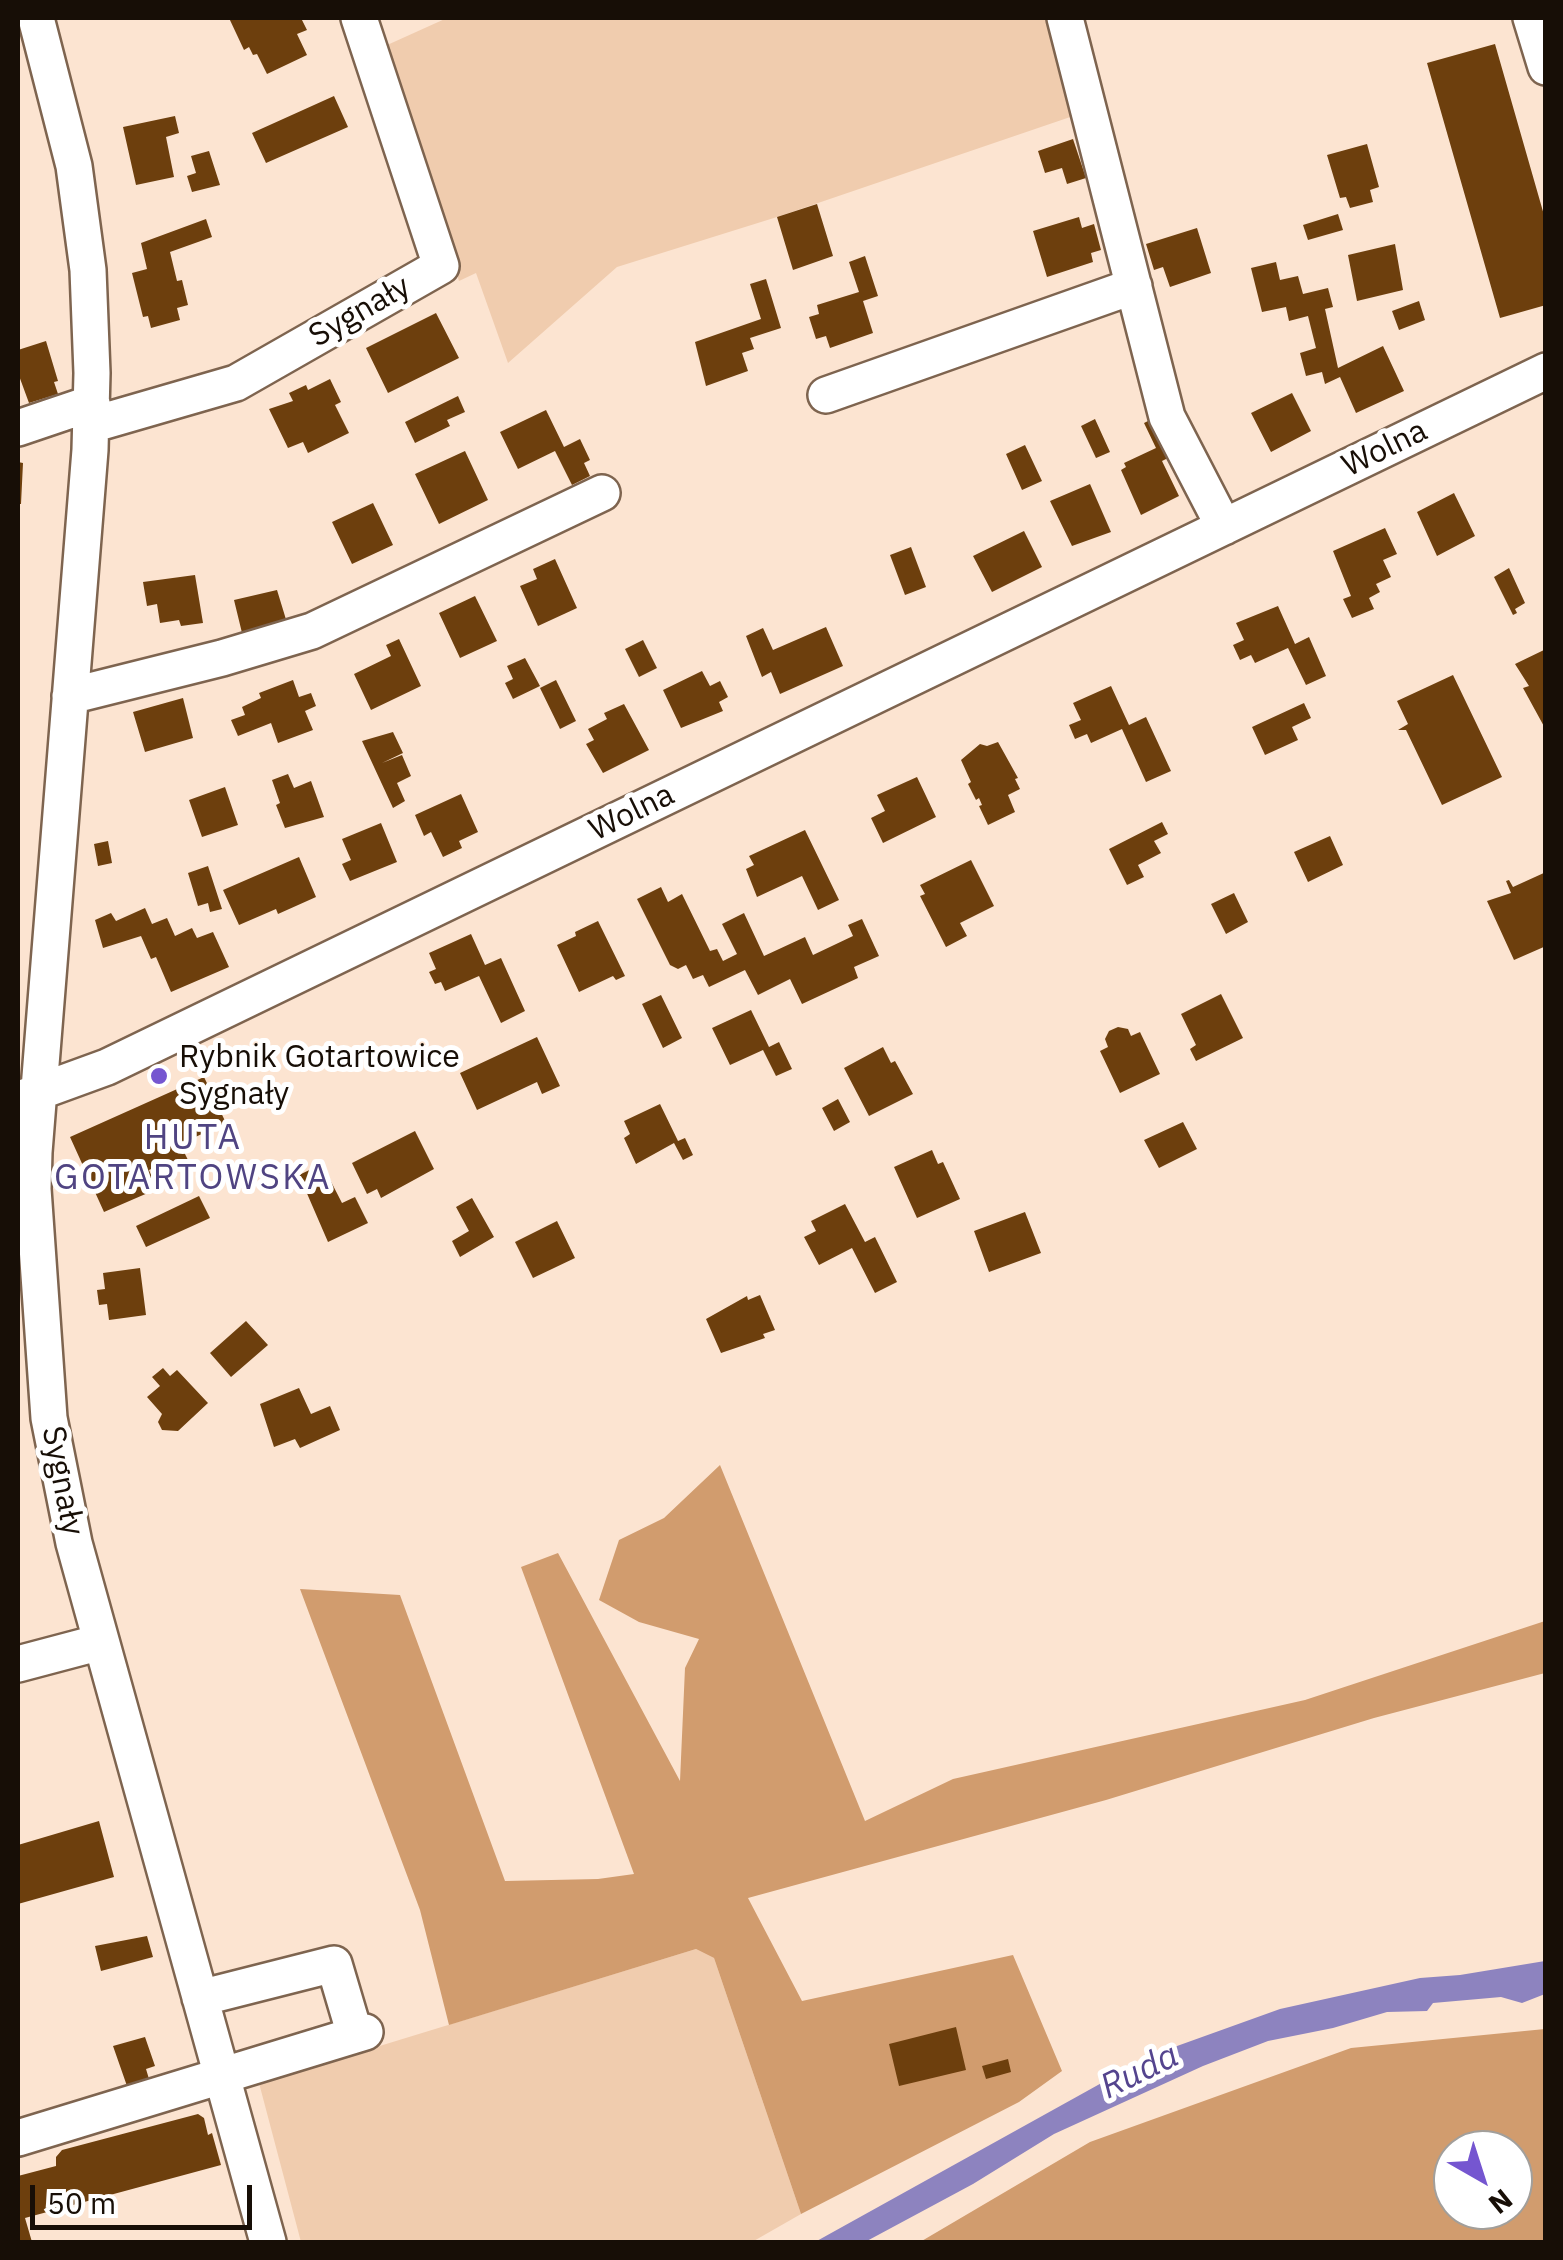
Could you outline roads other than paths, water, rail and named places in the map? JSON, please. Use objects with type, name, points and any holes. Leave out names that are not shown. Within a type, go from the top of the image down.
[{"type":"street","name":"Sygnały","points":[[36,18],[69,138],[84,229],[92,335],[91,414],[70,696],[28,1096],[49,1418],[74,1543],[268,2242]]},
{"type":"street","name":"Sygnały","points":[[91,414],[236,383],[441,266],[359,18]]},
{"type":"street","points":[[1065,18],[1167,417],[1224,527]]},
{"type":"street","points":[[1530,18],[1546,67]]},
{"type":"street","points":[[826,395],[1134,286]]},
{"type":"street","name":"Wolna","points":[[28,1096],[90,1075],[1546,371]]},
{"type":"street","points":[[18,428],[91,414]]},
{"type":"street","points":[[70,696],[312,631],[602,493]]},
{"type":"street","points":[[18,1664],[101,1642]]},
{"type":"street","points":[[18,2138],[360,2034],[334,1964],[200,1998]]},
{"type":"water","name":"Ruda","points":[[1545,1961],[1545,1994],[1522,2003],[1501,1997],[1433,2003],[1427,2011],[1387,2012],[1268,2041],[1054,2134],[973,2184],[865,2242],[815,2242],[1152,2055],[1280,2009],[1420,1978]]},
{"type":"place","name":"Rybnik Gotartowice Sygnały","points":[[159,1076]]},
{"type":"district","name":"HUTA GOTARTOWSKA","points":[[193,1159]]}]
